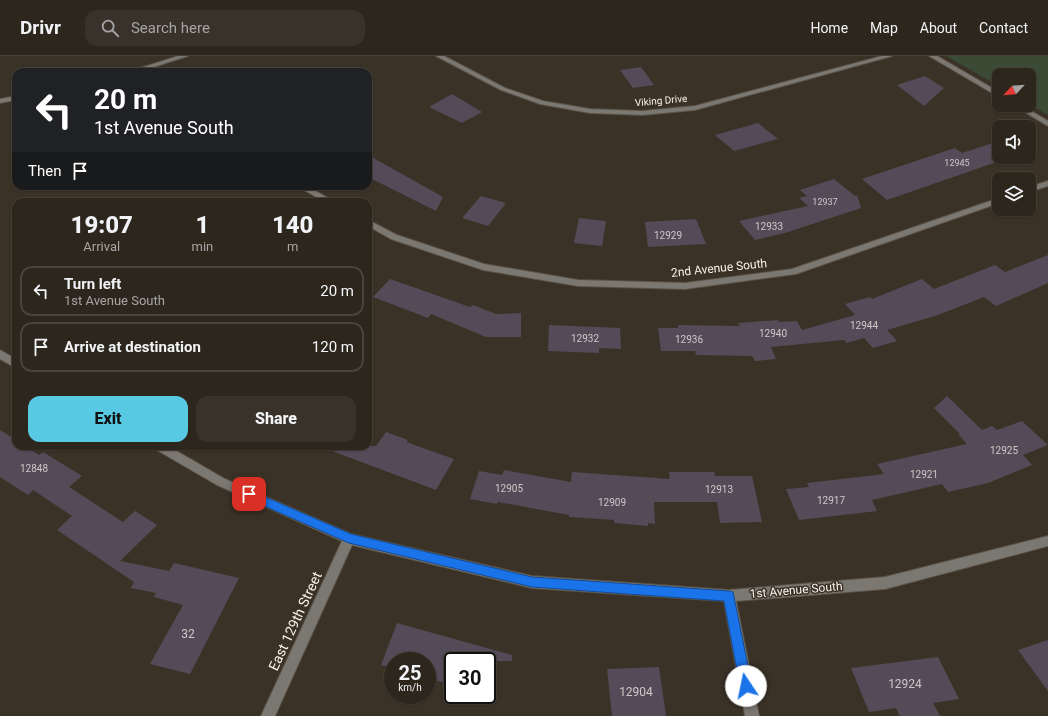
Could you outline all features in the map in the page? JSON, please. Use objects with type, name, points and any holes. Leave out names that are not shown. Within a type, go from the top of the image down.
[{"type":"street","points":[[144,68],[185,56]]},
{"type":"street","name":"Viking Drive","points":[[439,56],[503,89],[542,103],[590,111],[642,113],[695,108],[889,56]]},
{"type":"street","points":[[932,56],[992,91]]},
{"type":"street","points":[[0,101],[12,99]]},
{"type":"street","points":[[1028,112],[1048,124]]},
{"type":"street","points":[[1036,188],[1048,184]]},
{"type":"street","points":[[309,190],[323,198]]},
{"type":"street","name":"2nd Avenue South","points":[[372,225],[394,237],[483,267],[578,284],[685,286],[793,272],[992,202]]},
{"type":"street","points":[[0,354],[12,362]]},
{"type":"street","name":"1st Avenue South","points":[[165,450],[221,482],[349,539],[532,582],[729,596],[885,583],[1048,541]]},
{"type":"street","name":"East 129th Street","points":[[268,716],[349,539]]},
{"type":"street","points":[[729,596],[752,716]]},
{"type":"green space","points":[[946,56],[1048,56],[1048,115],[1036,108],[1036,68],[992,68],[992,82]]},
{"type":"building","points":[[641,67],[654,85],[633,88],[620,70]]},
{"type":"building","points":[[925,76],[944,88],[924,106],[897,85]]},
{"type":"building","points":[[452,94],[482,112],[462,123],[429,107]]},
{"type":"building","points":[[758,123],[778,139],[734,151],[715,135]]},
{"type":"building","points":[[992,143],[992,164],[887,200],[862,179],[955,148],[962,153]]},
{"type":"building","points":[[372,157],[443,197],[436,211],[372,179]]},
{"type":"building","points":[[834,179],[855,196],[857,195],[861,208],[785,233],[755,240],[739,221],[808,206],[799,198],[807,196],[800,190]]},
{"type":"building","points":[[481,196],[506,203],[488,226],[462,218]]},
{"type":"building","points":[[579,218],[606,221],[602,246],[574,243]]},
{"type":"building","points":[[696,219],[706,244],[648,247],[645,222]]},
{"type":"building","points":[[1048,255],[1048,283],[996,306],[984,297],[938,315],[887,330],[897,341],[873,348],[864,338],[847,343],[844,340],[771,347],[776,359],[755,361],[752,356],[696,355],[695,351],[661,351],[658,328],[678,328],[678,325],[740,326],[738,323],[778,320],[779,322],[797,321],[802,330],[855,315],[845,304],[870,297],[872,299],[922,279],[934,289],[995,265],[1005,272]]},
{"type":"building","points":[[390,279],[470,307],[473,305],[496,314],[521,313],[521,337],[486,337],[431,314],[428,318],[373,297]]},
{"type":"building","points":[[549,325],[620,328],[621,349],[599,348],[599,353],[548,351]]},
{"type":"building","points":[[947,396],[982,430],[992,426],[997,430],[1022,421],[1048,445],[1023,455],[1032,465],[988,483],[948,492],[942,484],[872,500],[877,511],[799,520],[786,489],[809,487],[807,483],[884,474],[877,464],[967,444],[958,434],[960,434],[934,408]]},
{"type":"building","points":[[0,430],[12,438],[12,450],[31,450],[39,455],[43,452],[82,476],[69,487],[123,522],[135,511],[157,525],[120,561],[169,571],[174,563],[239,578],[190,674],[150,664],[183,605],[154,597],[156,593],[131,588],[134,582],[57,530],[72,516],[33,490],[28,495],[0,477]]},
{"type":"building","points":[[386,432],[408,440],[406,442],[454,459],[436,490],[329,450],[372,450],[372,446],[376,446]]},
{"type":"building","points":[[504,470],[571,482],[572,472],[670,479],[669,472],[714,472],[715,476],[752,476],[762,522],[720,523],[717,502],[654,502],[655,524],[648,523],[648,526],[614,523],[614,520],[569,517],[569,515],[498,502],[497,504],[470,499],[479,471],[502,475]]},
{"type":"building","points":[[397,623],[512,655],[512,661],[496,661],[496,652],[444,652],[444,683],[436,680],[436,652],[386,652]]},
{"type":"building","points":[[1048,640],[1048,691],[1018,650]]},
{"type":"building","points":[[384,657],[384,666],[381,665]]},
{"type":"building","points":[[938,657],[959,699],[933,703],[940,716],[900,716],[896,708],[869,712],[851,668]]},
{"type":"building","points":[[659,667],[666,716],[612,716],[607,669]]},
{"type":"route","points":[[249,494],[349,539],[532,582],[729,596],[746,686]]}]
